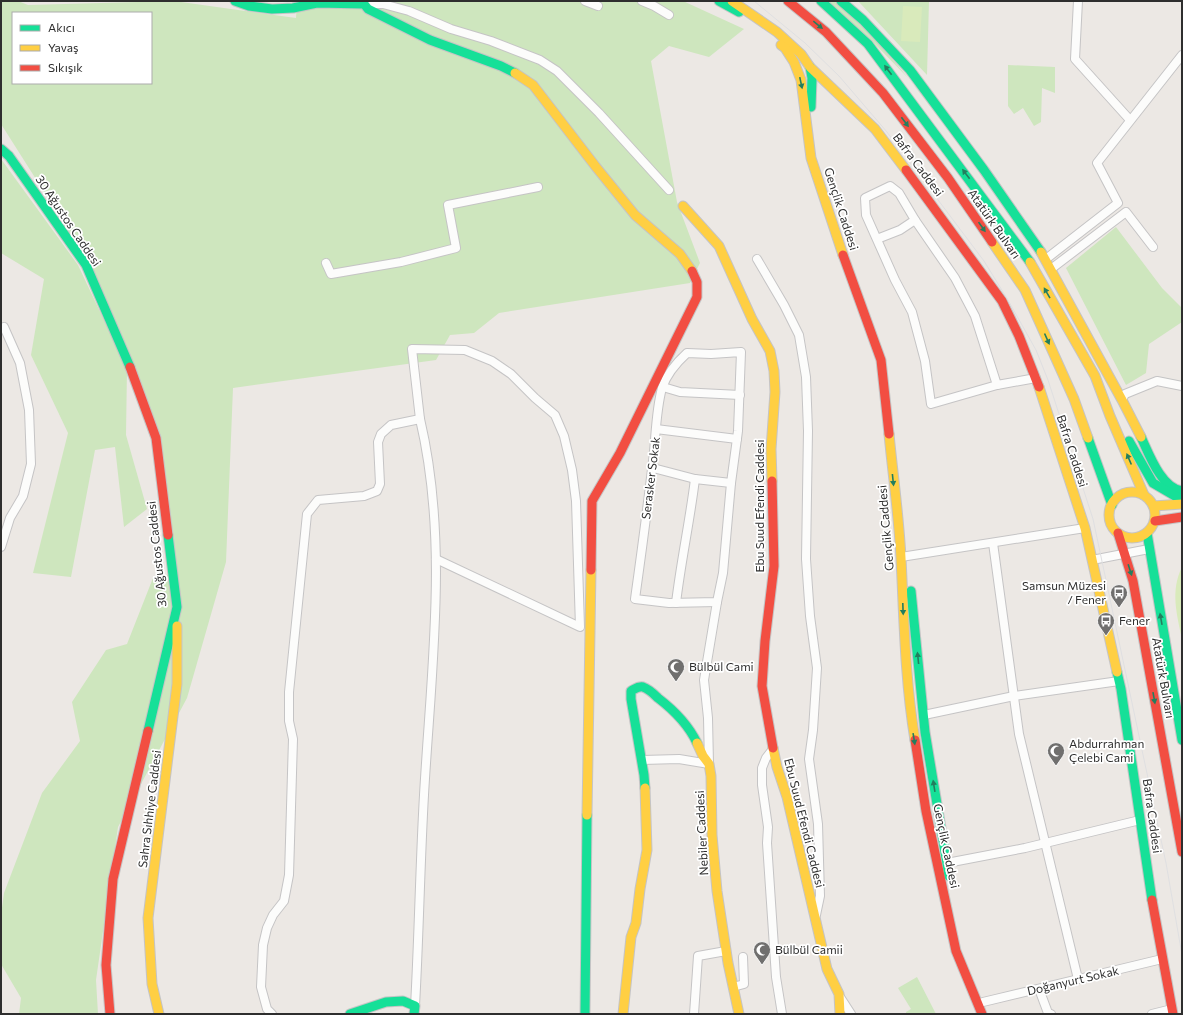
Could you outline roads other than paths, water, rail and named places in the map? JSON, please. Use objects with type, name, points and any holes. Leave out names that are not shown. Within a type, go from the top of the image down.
[{"type":"main road","name":"Gençlik Caddesi","points":[[719,1],[758,24],[785,48],[794,62],[800,80],[811,158],[856,293],[881,360],[924,715],[947,863],[960,940],[976,986],[988,1014]]},
{"type":"main road","name":"Bafra Caddesi","points":[[732,1],[778,32],[801,54],[810,67],[875,129],[1002,301],[1020,336],[1036,378],[1085,528],[1119,681],[1154,917],[1173,1012]]},
{"type":"main road","name":"Atatürk Bulvarı","points":[[788,1],[826,32],[883,93],[948,178],[1025,290],[1074,399],[1112,505],[1110,520],[1118,533],[1134,581],[1182,852]]},
{"type":"main road","name":"Atatürk Bulvarı","points":[[821,1],[868,44],[1026,256],[1095,376],[1110,416],[1144,495],[1154,506]]},
{"type":"main road","points":[[841,1],[863,20],[910,70],[984,170],[1046,259],[1122,400],[1159,473],[1166,482],[1179,491],[1182,491]]},
{"type":"main road","points":[[241,2],[249,6],[272,9],[305,3],[364,4],[368,9],[430,40],[501,66],[521,76],[533,85],[548,103],[596,167],[635,215],[680,254],[691,269],[697,282],[696,297],[620,453],[592,501],[591,625],[587,748],[585,1014]]},
{"type":"main road","name":"Gençlik Caddesi","points":[[810,67],[812,78],[811,116],[817,162],[850,260],[886,357],[905,557],[904,634],[911,717],[926,811],[956,951],[982,1014]]},
{"type":"main road","points":[[1,141],[9,156]]},
{"type":"main road","name":"30 Ağustos Caddesi","points":[[1,149],[9,156],[86,265],[132,370],[156,438],[176,607],[113,879],[106,965],[110,1014]]},
{"type":"main road","name":"Ebu Suud Efendi Caddesi","points":[[683,206],[719,246],[752,319],[770,351],[774,370],[775,392],[770,449],[774,528],[774,566],[765,641],[762,686],[777,766],[787,797],[827,969],[839,994],[840,1014]]},
{"type":"main road","points":[[1095,376],[1133,448],[1154,483],[1182,500]]},
{"type":"main road","points":[[1112,505],[1116,498],[1122,494],[1137,492],[1144,495]]},
{"type":"main road","points":[[1118,533],[1132,538],[1147,533],[1152,527],[1154,520],[1154,506],[1182,504]]},
{"type":"main road","points":[[1154,520],[1182,517]]},
{"type":"main road","name":"Atatürk Bulvarı","points":[[1147,533],[1182,740]]},
{"type":"main road","name":"Sahra Sıhhiye Caddesi","points":[[159,1014],[152,984],[148,918],[177,684],[176,607]]},
{"type":"main road","name":"Nebiler Caddesi","points":[[642,760],[631,699],[631,691],[638,687],[642,687],[650,691],[677,713],[693,735],[703,756],[709,764],[711,776],[712,835],[716,884],[726,951],[739,1014]]},
{"type":"main road","points":[[623,1014],[631,937],[636,923],[647,850],[642,760]]},
{"type":"main road","points":[[350,1014],[386,1002],[403,1001],[415,1010]]},
{"type":"street","points":[[585,1],[598,6]]},
{"type":"street","points":[[642,1],[669,15]]},
{"type":"street","points":[[1078,1],[1075,59],[1130,120]]},
{"type":"street","points":[[364,4],[383,4],[409,11],[451,29],[491,41],[540,60],[557,71],[599,113],[668,190]]},
{"type":"street","points":[[1153,247],[1118,203],[1097,163],[1182,56]]},
{"type":"street","points":[[997,385],[975,316],[955,278],[915,220],[899,193],[890,186],[865,198],[866,215],[912,312],[924,361],[931,404],[997,385],[1036,378]]},
{"type":"street","points":[[326,263],[330,274],[401,262],[456,248],[448,205],[538,187]]},
{"type":"street","points":[[1046,259],[1118,203]]},
{"type":"street","points":[[1051,270],[1126,212]]},
{"type":"street","points":[[877,239],[900,230],[915,220]]},
{"type":"street","points":[[756,259],[784,305],[799,335],[806,376],[808,431],[806,559],[810,616],[817,668],[813,730],[809,759],[818,824],[820,896],[816,918]]},
{"type":"street","points":[[1,546],[10,518],[23,496],[31,464],[29,410],[22,371],[4,327]]},
{"type":"street","points":[[415,1010],[424,795],[435,628],[436,559],[427,448],[420,418],[412,349],[466,350],[492,361],[511,374],[555,415],[564,436],[572,470],[576,501],[580,627],[436,559]]},
{"type":"street","name":"Serasker Sokak","points":[[676,603],[635,599],[662,387],[669,372],[677,362],[687,354],[741,352],[740,395]]},
{"type":"street","points":[[1122,400],[1125,394],[1157,381],[1182,386]]},
{"type":"street","points":[[642,760],[678,759],[709,764],[708,718],[704,680],[723,573],[740,395],[680,392],[662,387]]},
{"type":"street","points":[[272,1014],[267,1009],[261,987],[263,945],[266,928],[273,915],[284,901],[289,875],[293,739],[289,722],[289,692],[307,514],[318,500],[364,496],[377,491],[380,484],[378,442],[381,434],[391,425],[420,418]]},
{"type":"street","points":[[656,429],[737,439]]},
{"type":"street","points":[[652,468],[695,478],[731,483]]},
{"type":"street","points":[[695,478],[691,509],[680,563],[676,603],[717,602]]},
{"type":"street","points":[[905,557],[1085,528]]},
{"type":"street","points":[[993,543],[1019,734],[1078,980]]},
{"type":"street","points":[[1092,560],[1149,549]]},
{"type":"street","points":[[924,715],[1014,696],[1119,681]]},
{"type":"street","points":[[774,749],[766,758],[762,768],[762,785],[768,827],[767,843],[776,977],[782,1014]]},
{"type":"street","points":[[947,863],[1044,843],[1140,820]]},
{"type":"street","points":[[694,1014],[698,956],[726,951]]},
{"type":"street","points":[[733,987],[744,984],[743,957]]},
{"type":"street","name":"Doğanyurt Sokak","points":[[983,1002],[1162,960]]},
{"type":"street","points":[[1040,989],[1048,1013],[1051,1014]]},
{"type":"street","points":[[839,994],[851,1014]]},
{"type":"street","points":[[1152,1014],[1173,1012]]},
{"type":"tram line","points":[[754,1],[805,43],[839,76],[887,132],[984,261],[1036,350],[1048,380],[1093,519],[1166,863],[1182,955]]},
{"type":"place","name":"Samsun Müzesi / Fener","points":[[1119,608]]},
{"type":"place","name":"Fener","points":[[1106,636]]},
{"type":"place","name":"Bülbül Cami","points":[[676,682]]},
{"type":"place","name":"Abdurrahman Çelebi Cami","points":[[1056,766]]},
{"type":"place","name":"Bülbül Camii","points":[[762,965]]}]
